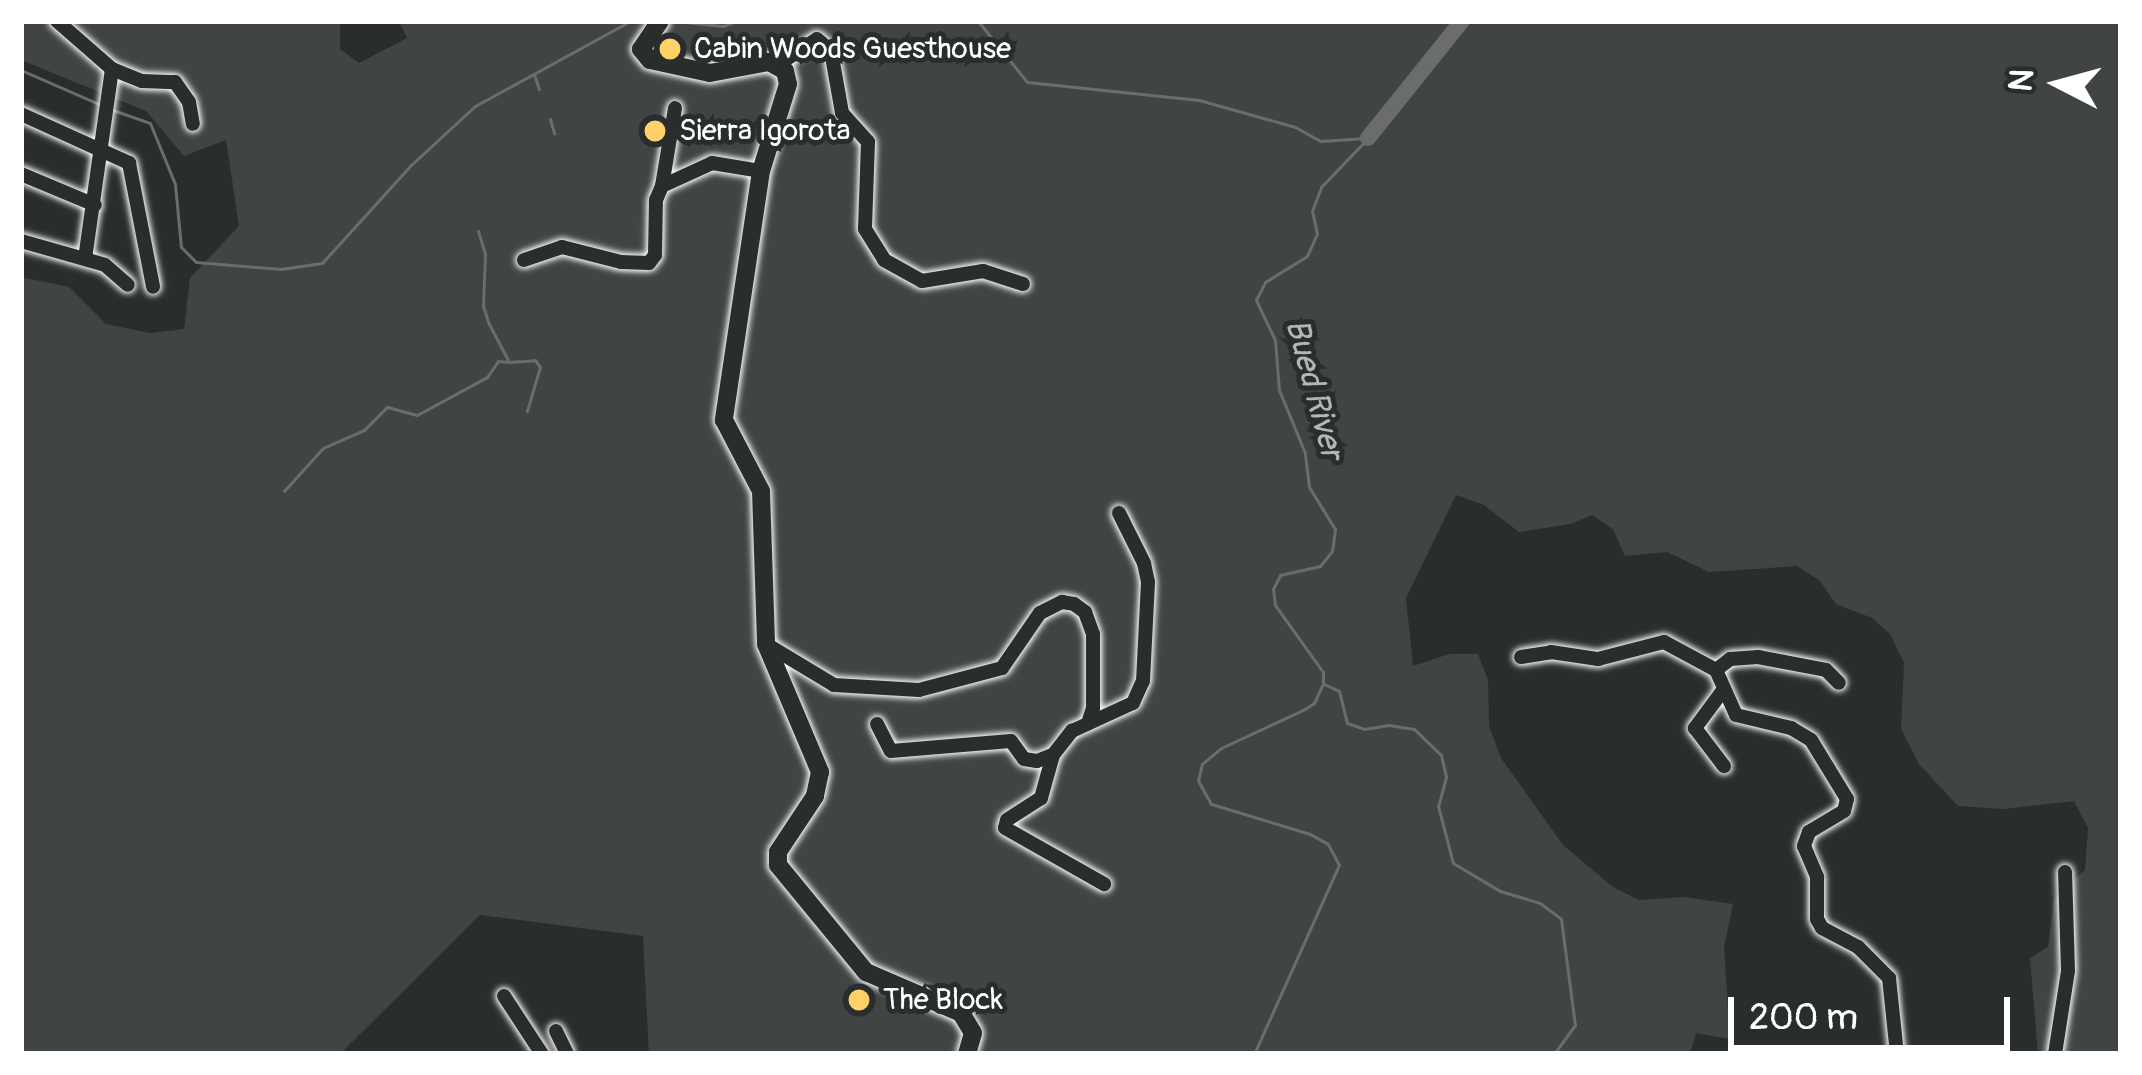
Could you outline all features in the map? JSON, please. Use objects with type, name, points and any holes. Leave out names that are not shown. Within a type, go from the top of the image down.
[{"type":"main road","points":[[657,26],[641,53],[664,66],[710,73],[746,63],[778,64],[788,84],[761,171],[724,420],[761,491],[766,644],[820,772],[815,796],[778,852],[778,865],[866,972],[961,1013],[973,1033],[967,1054]]},
{"type":"street","points":[[57,21],[112,70],[142,81],[175,82],[189,102],[193,124]]},
{"type":"street","points":[[778,64],[807,42],[825,41],[831,50],[842,112],[870,148],[863,217],[869,241],[884,260],[922,281],[983,271],[1023,284]]},
{"type":"street","points":[[85,258],[112,70]]},
{"type":"street","points":[[524,260],[562,247],[621,262],[649,263],[655,255],[656,200],[675,108]]},
{"type":"street","points":[[21,114],[129,163],[153,287]]},
{"type":"street","points":[[662,186],[712,163],[761,171]]},
{"type":"street","points":[[21,174],[95,205]]},
{"type":"street","points":[[21,241],[85,258],[128,285]]},
{"type":"street","points":[[1104,884],[1005,828],[1007,820],[1042,798],[1053,755],[1066,736],[1138,698],[1148,582],[1144,563],[1119,513]]},
{"type":"street","points":[[766,644],[834,685],[878,692],[919,690],[1002,668],[1040,613],[1062,602],[1074,604],[1085,612],[1093,634],[1094,708],[1088,723]]},
{"type":"street","points":[[1521,658],[1551,652],[1598,659],[1663,642],[1716,670],[1736,715],[1791,728],[1811,740],[1842,782],[1844,811],[1809,832],[1804,846],[1817,877],[1817,919],[1822,928],[1858,947],[1889,978],[1897,1054]]},
{"type":"street","points":[[1716,670],[1730,658],[1759,657],[1826,670],[1839,683]]},
{"type":"street","points":[[1724,689],[1695,728],[1724,766]]},
{"type":"street","points":[[877,724],[891,751],[1011,741],[1024,759],[1053,755]]},
{"type":"street","points":[[2055,1054],[2068,971],[2065,872]]},
{"type":"street","points":[[504,996],[542,1054]]},
{"type":"street","points":[[556,1031],[567,1054]]},
{"type":"shaded area","points":[[21,21],[340,21],[340,49],[359,63],[407,38],[399,21],[2121,21],[2121,1054],[2038,1054],[2030,958],[2048,947],[2054,899],[2085,870],[2088,828],[2074,801],[2004,809],[1958,806],[1919,764],[1901,729],[1904,663],[1890,634],[1872,618],[1836,604],[1820,581],[1797,566],[1709,572],[1667,552],[1625,556],[1613,529],[1592,515],[1571,524],[1519,532],[1484,505],[1456,495],[1406,598],[1413,666],[1449,654],[1478,654],[1488,680],[1489,726],[1501,758],[1563,845],[1613,887],[1639,900],[1684,897],[1733,904],[1724,947],[1730,1039],[1696,1033],[1690,1054],[649,1054],[643,936],[480,915],[340,1054],[21,1054],[21,277],[69,287],[106,324],[150,333],[184,329],[190,278],[239,226],[226,140],[184,156],[146,111],[21,60]]},
{"type":"waterway","points":[[110,109],[150,123],[175,184],[181,247],[196,262],[281,269],[322,263],[411,165],[475,106],[630,21]]},
{"type":"waterway","points":[[674,21],[723,26],[736,21]]},
{"type":"waterway","points":[[978,21],[1027,82],[1199,100],[1295,127],[1320,141],[1366,138]]},
{"type":"waterway","name":"Bued River","points":[[1368,138],[1462,21]]},
{"type":"waterway","points":[[21,70],[101,105]]},
{"type":"waterway","points":[[534,74],[539,89]]},
{"type":"waterway","points":[[550,119],[554,133]]},
{"type":"waterway","name":"Bued River","points":[[1254,1054],[1339,865],[1328,844],[1310,834],[1211,804],[1198,781],[1202,764],[1221,748],[1303,710],[1314,703],[1323,684],[1323,672],[1275,605],[1273,589],[1280,575],[1320,566],[1332,551],[1335,529],[1309,487],[1305,453],[1279,390],[1275,340],[1256,300],[1265,282],[1307,256],[1317,234],[1312,211],[1321,187],[1368,138]]},
{"type":"waterway","points":[[478,231],[485,254],[483,306],[489,324],[509,362],[535,360],[540,367],[527,411]]},
{"type":"waterway","points":[[284,491],[323,448],[364,430],[387,407],[417,415],[487,377],[498,361],[509,362]]},
{"type":"waterway","points":[[1324,684],[1339,691],[1347,723],[1364,729],[1389,725],[1414,729],[1441,755],[1446,777],[1438,806],[1453,863],[1500,891],[1540,903],[1561,919],[1575,1025],[1554,1054]]},
{"type":"place","name":"Cabin Woods Guesthouse","points":[[670,49]]},
{"type":"place","name":"Sierra Igorota","points":[[655,131]]},
{"type":"place","name":"The Block","points":[[859,1000]]}]
